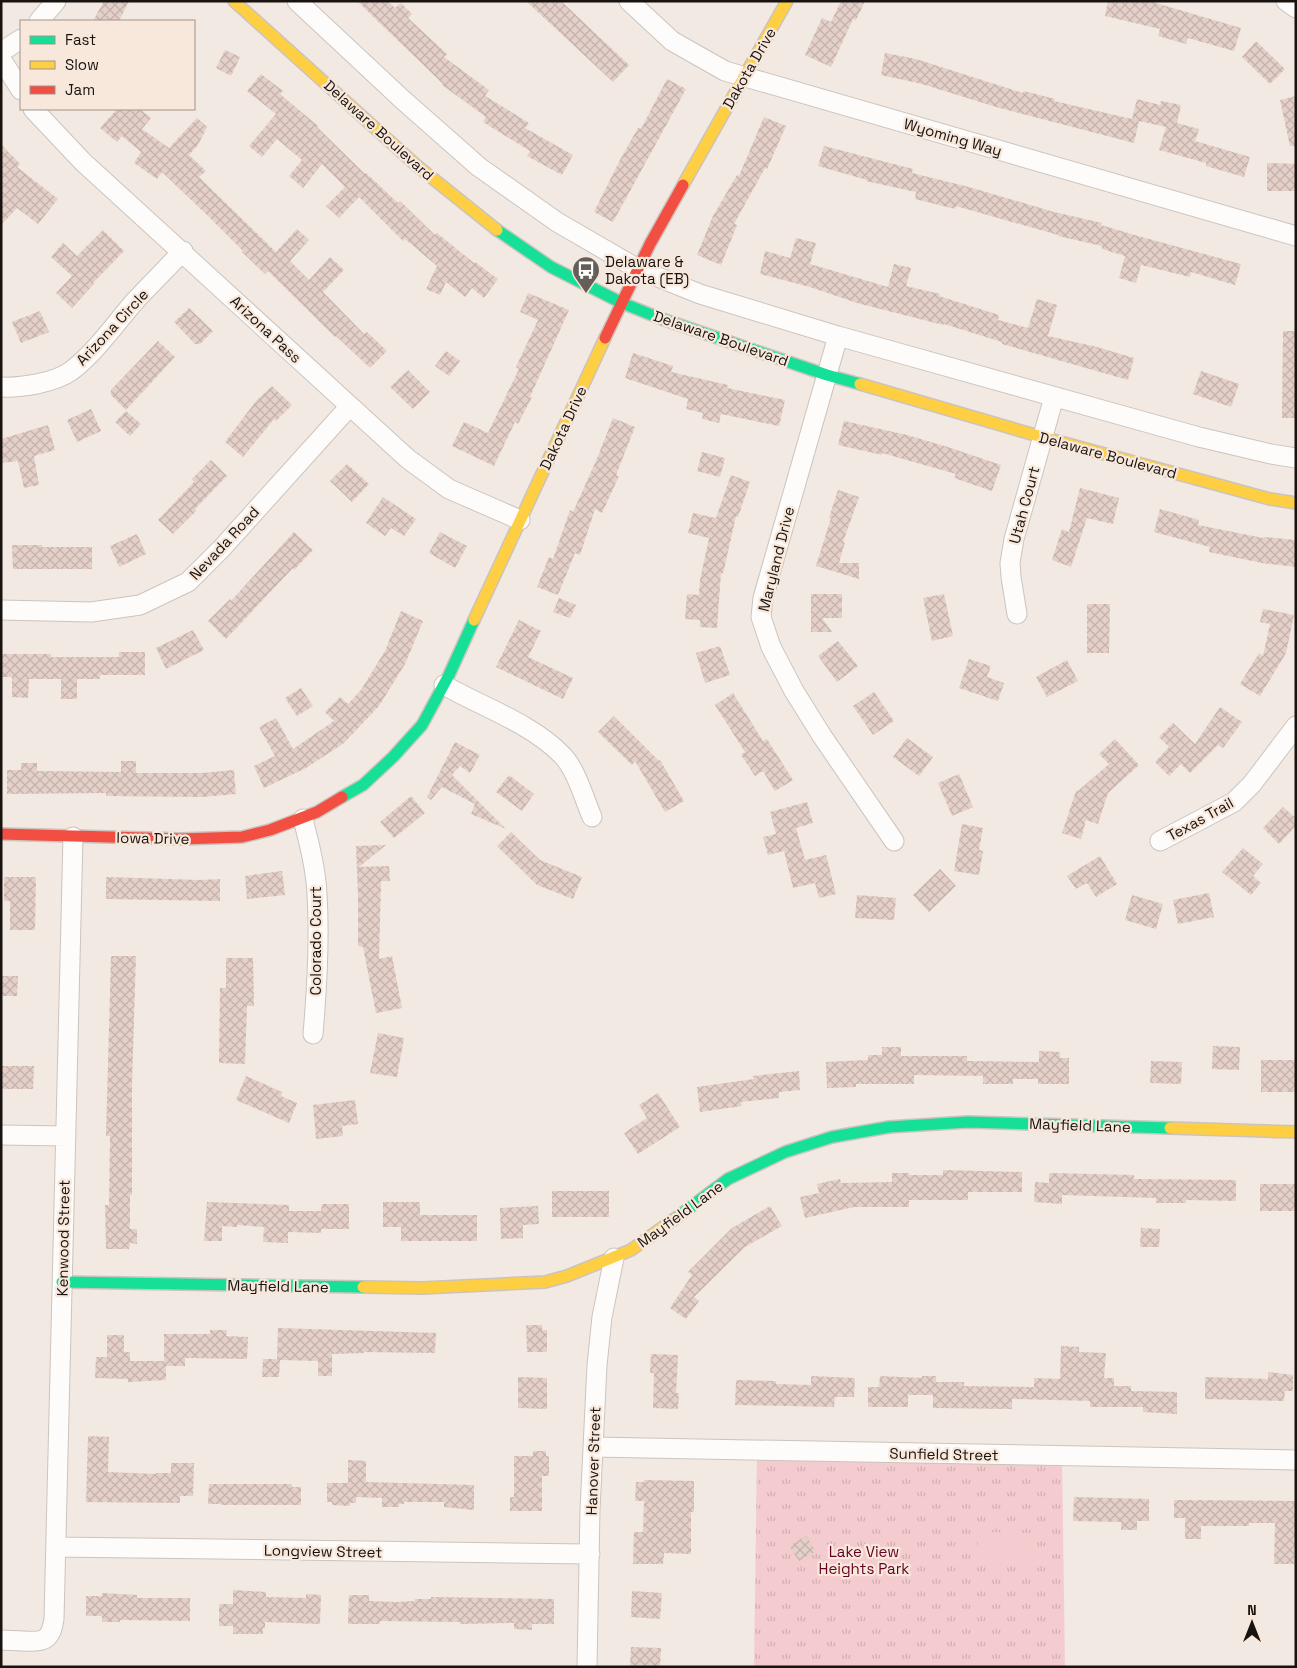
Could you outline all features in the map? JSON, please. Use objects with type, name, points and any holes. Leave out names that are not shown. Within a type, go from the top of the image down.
[{"type":"street","points":[[40,20],[56,1]]},
{"type":"street","name":"Delaware Boulevard","points":[[234,1],[416,165],[495,229],[551,267],[622,303],[662,319],[827,375],[1042,437],[1270,499],[1296,503]]},
{"type":"street","points":[[297,1],[403,100],[479,167],[557,222],[638,270],[709,297],[838,336],[1199,437],[1296,458]]},
{"type":"street","name":"Wyoming Way","points":[[629,1],[672,41],[725,71],[1296,236]]},
{"type":"street","name":"Dakota Drive","points":[[303,818],[363,785],[393,757],[422,725],[444,685],[650,244],[787,1]]},
{"type":"street","points":[[1286,1],[1296,8]]},
{"type":"street","points":[[1,52],[20,40]]},
{"type":"street","points":[[1,59],[20,88]]},
{"type":"street","name":"Arizona Pass","points":[[34,110],[83,162],[183,251],[408,459],[449,489],[520,520]]},
{"type":"street","name":"Arizona Circle","points":[[1,387],[38,384],[70,372],[102,341],[135,301],[183,251]]},
{"type":"street","name":"Maryland Drive","points":[[838,336],[763,598],[761,617],[771,647],[794,691],[822,736],[894,841]]},
{"type":"street","name":"Utah Court","points":[[1017,614],[1010,563],[1014,539],[1054,397]]},
{"type":"street","name":"Nevada Road","points":[[1,610],[91,612],[140,605],[188,582],[222,548],[350,406]]},
{"type":"street","points":[[444,685],[531,730],[562,755],[570,767],[592,817]]},
{"type":"street","name":"Texas Trail","points":[[1160,840],[1234,802],[1256,779],[1296,726]]},
{"type":"street","name":"Iowa Drive","points":[[1,834],[182,839],[242,837],[270,830],[303,818]]},
{"type":"street","name":"Colorado Court","points":[[303,818],[310,845],[317,893],[318,974],[313,1034]]},
{"type":"street","name":"Kenwood Street","points":[[1,1640],[39,1641],[47,1638],[52,1629],[54,1619],[73,837]]},
{"type":"street","name":"Mayfield Lane","points":[[62,1282],[451,1288],[544,1282],[567,1276],[631,1250],[728,1179],[785,1152],[832,1137],[890,1127],[968,1122],[1296,1132]]},
{"type":"street","points":[[1,1135],[66,1136]]},
{"type":"street","name":"Hanover Street","points":[[586,1667],[597,1365],[602,1317],[614,1258]]},
{"type":"street","name":"Sunfield Street","points":[[593,1447],[1296,1460]]},
{"type":"street","name":"Longview Street","points":[[56,1547],[590,1554]]},
{"type":"green space","name":"Lake View Heights Park","points":[[757,1450],[1062,1456],[1065,1667],[754,1667]]},
{"type":"green space","points":[[978,1532],[1035,1533],[1034,1563],[978,1561]]},
{"type":"building","points":[[104,1],[129,1],[120,20],[94,20]]},
{"type":"building","points":[[357,1],[388,1],[395,8],[401,3],[412,14],[408,18],[447,54],[444,57],[489,90],[485,96],[529,123],[525,128],[573,155],[562,175],[527,156],[530,151],[483,122],[486,117],[442,85]]},
{"type":"building","points":[[526,1],[561,1],[629,65],[613,82]]},
{"type":"building","points":[[841,1],[865,1],[856,20],[853,19],[831,67],[805,55],[822,18],[831,22]]},
{"type":"building","points":[[1108,1],[1149,1],[1241,28],[1234,51],[1188,38],[1186,44],[1158,36],[1160,29],[1105,16]]},
{"type":"building","points":[[1256,41],[1285,69],[1270,84],[1242,57]]},
{"type":"building","points":[[225,50],[240,57],[231,76],[216,68]]},
{"type":"building","points":[[885,53],[916,59],[1023,93],[1024,91],[1055,99],[1054,101],[1132,119],[1137,99],[1160,105],[1161,101],[1181,105],[1177,123],[1199,129],[1195,141],[1250,157],[1244,177],[1206,166],[1206,163],[1159,150],[1166,127],[1139,121],[1134,143],[996,107],[922,84],[881,75]]},
{"type":"building","points":[[261,74],[283,91],[280,94],[318,126],[365,174],[398,203],[400,201],[435,235],[437,233],[474,263],[498,279],[484,298],[472,288],[465,297],[446,282],[440,295],[426,289],[437,266],[405,239],[403,241],[359,197],[339,218],[326,206],[345,187],[322,164],[303,188],[289,176],[302,160],[277,139],[262,157],[249,146],[276,114],[247,91]]},
{"type":"building","points":[[667,79],[686,89],[613,222],[594,212],[620,160],[638,128],[641,129]]},
{"type":"building","points":[[1296,96],[1296,146],[1290,146],[1280,100]]},
{"type":"building","points":[[116,110],[141,110],[151,118],[142,129],[169,148],[197,118],[207,127],[198,145],[189,155],[206,171],[199,177],[276,252],[297,229],[309,240],[290,261],[309,280],[330,257],[344,270],[323,292],[364,334],[367,332],[387,351],[370,368],[335,337],[268,271],[265,274],[162,172],[157,179],[134,163],[141,152],[122,136],[117,142],[100,128]]},
{"type":"building","points":[[764,117],[786,126],[767,169],[765,168],[734,224],[737,225],[721,265],[697,255],[713,216],[737,175],[739,176]]},
{"type":"building","points":[[1,144],[20,164],[17,167],[58,199],[38,224],[17,208],[1,225]]},
{"type":"building","points":[[824,146],[913,169],[912,173],[969,187],[1054,212],[1102,223],[1101,225],[1138,236],[1241,264],[1235,285],[1191,272],[1190,277],[1141,265],[1136,283],[1119,278],[1125,256],[1102,249],[1102,246],[1058,236],[956,206],[955,209],[915,199],[916,192],[866,181],[818,166]]},
{"type":"building","points":[[1267,163],[1296,164],[1296,191],[1267,191]]},
{"type":"building","points":[[103,230],[124,251],[72,308],[56,293],[72,276],[51,257],[63,243],[77,256]]},
{"type":"building","points":[[796,238],[816,243],[810,264],[888,287],[894,264],[911,268],[906,286],[940,294],[939,296],[999,315],[998,320],[1028,328],[1037,299],[1057,305],[1048,336],[1134,358],[1128,380],[1002,344],[1002,342],[944,324],[857,303],[810,287],[760,274],[765,251],[790,258]]},
{"type":"building","points":[[528,293],[569,310],[530,397],[532,397],[518,424],[515,422],[494,466],[452,446],[464,422],[488,433],[519,369],[516,367],[538,320],[520,312]]},
{"type":"building","points":[[189,308],[213,331],[200,344],[195,344],[174,322]]},
{"type":"building","points":[[40,311],[49,332],[21,343],[12,322]]},
{"type":"building","points":[[1283,331],[1296,331],[1296,418],[1282,418]]},
{"type":"building","points":[[158,341],[175,357],[126,410],[111,395],[111,390]]},
{"type":"building","points":[[446,351],[460,361],[449,376],[435,366]]},
{"type":"building","points":[[633,353],[673,366],[671,372],[728,385],[727,388],[785,400],[779,426],[721,414],[719,423],[702,419],[703,413],[686,409],[688,399],[625,378]]},
{"type":"building","points":[[408,370],[430,392],[413,409],[390,387]]},
{"type":"building","points":[[1201,371],[1239,384],[1231,407],[1193,394]]},
{"type":"building","points":[[272,386],[292,405],[276,421],[274,419],[243,457],[225,442],[256,401]]},
{"type":"building","points":[[91,409],[101,431],[77,442],[67,420]]},
{"type":"building","points":[[126,411],[141,424],[130,436],[115,422]]},
{"type":"building","points":[[613,418],[635,427],[616,475],[619,476],[602,513],[595,509],[580,555],[575,553],[558,595],[537,587],[549,557],[553,559],[570,510],[573,512]]},
{"type":"building","points":[[844,421],[907,435],[1001,465],[992,491],[954,478],[956,474],[882,453],[882,455],[838,445]]},
{"type":"building","points":[[48,425],[55,450],[34,456],[39,485],[24,488],[18,461],[1,463],[1,439]]},
{"type":"building","points":[[702,452],[725,458],[720,477],[697,471]]},
{"type":"building","points":[[211,460],[227,476],[173,534],[158,520],[194,482],[192,479]]},
{"type":"building","points":[[347,464],[369,484],[352,502],[330,481]]},
{"type":"building","points":[[731,475],[750,482],[738,517],[736,516],[723,574],[721,573],[717,628],[700,627],[700,620],[685,619],[687,594],[699,595],[700,580],[709,538],[688,533],[693,513],[716,518]]},
{"type":"building","points":[[1080,488],[1119,498],[1113,524],[1087,518],[1071,567],[1052,560],[1062,529],[1069,532]]},
{"type":"building","points":[[838,490],[859,497],[843,542],[845,542],[839,563],[859,563],[859,579],[816,566]]},
{"type":"building","points":[[383,497],[416,519],[404,536],[391,528],[385,536],[366,523]]},
{"type":"building","points":[[1160,509],[1199,520],[1198,525],[1263,538],[1296,540],[1296,567],[1262,563],[1209,552],[1210,547],[1154,532]]},
{"type":"building","points":[[294,532],[313,550],[294,570],[293,568],[226,639],[208,621],[230,599],[231,601]]},
{"type":"building","points":[[440,532],[467,546],[455,568],[429,553]]},
{"type":"building","points":[[137,534],[146,554],[119,567],[110,546]]},
{"type":"building","points":[[12,545],[92,547],[92,569],[13,569]]},
{"type":"building","points":[[811,594],[842,594],[842,618],[822,618],[832,632],[811,632]]},
{"type":"building","points":[[944,594],[953,636],[932,641],[923,598]]},
{"type":"building","points":[[559,598],[576,605],[570,618],[553,612]]},
{"type":"building","points":[[1087,604],[1110,604],[1109,653],[1087,653]]},
{"type":"building","points":[[1263,609],[1294,615],[1286,653],[1260,696],[1240,684],[1259,653],[1263,656],[1270,624],[1260,622]]},
{"type":"building","points":[[401,611],[423,621],[405,664],[379,706],[344,743],[306,768],[264,788],[254,766],[275,756],[259,727],[276,718],[293,749],[334,721],[325,712],[340,697],[348,704],[361,690],[385,651]]},
{"type":"building","points":[[519,620],[541,631],[528,657],[573,678],[563,699],[496,667]]},
{"type":"building","points":[[193,630],[204,650],[166,669],[156,648]]},
{"type":"building","points":[[838,641],[858,666],[837,682],[818,656]]},
{"type":"building","points":[[720,646],[730,675],[705,683],[696,653]]},
{"type":"building","points":[[119,652],[145,652],[145,675],[100,675],[100,679],[77,679],[77,699],[61,699],[61,679],[29,679],[28,698],[12,697],[12,677],[1,677],[1,654],[51,654],[51,657],[119,657]]},
{"type":"building","points":[[969,659],[991,666],[987,677],[1004,683],[998,701],[959,688]]},
{"type":"building","points":[[1067,660],[1078,681],[1047,697],[1036,677]]},
{"type":"building","points":[[301,688],[313,706],[297,716],[285,698]]},
{"type":"building","points":[[874,692],[894,721],[873,735],[853,706]]},
{"type":"building","points":[[733,693],[763,741],[767,739],[793,780],[775,791],[763,771],[755,776],[741,755],[745,752],[715,705]]},
{"type":"building","points":[[1220,707],[1242,722],[1223,748],[1218,745],[1190,773],[1181,764],[1169,776],[1155,762],[1169,747],[1159,737],[1173,723],[1195,744]]},
{"type":"building","points":[[614,716],[660,760],[684,801],[665,812],[635,761],[632,765],[598,732]]},
{"type":"building","points":[[907,738],[933,757],[919,776],[893,757]]},
{"type":"building","points":[[1115,739],[1139,765],[1108,793],[1098,824],[1086,820],[1081,839],[1062,833],[1076,791],[1109,764],[1099,754]]},
{"type":"building","points":[[455,742],[480,755],[470,773],[460,766],[452,775],[506,829],[471,814],[475,804],[442,787],[431,800],[427,797]]},
{"type":"building","points":[[121,761],[136,761],[136,773],[203,773],[234,770],[236,794],[202,797],[106,796],[106,793],[7,794],[7,770],[21,770],[21,763],[37,763],[37,771],[121,772]]},
{"type":"building","points":[[959,774],[973,807],[952,816],[938,783]]},
{"type":"building","points":[[509,775],[534,794],[522,811],[496,792]]},
{"type":"building","points":[[411,796],[425,813],[394,838],[380,822]]},
{"type":"building","points":[[807,802],[813,823],[796,828],[805,860],[826,855],[836,894],[819,898],[815,883],[793,888],[784,851],[768,855],[763,837],[776,834],[770,812]]},
{"type":"building","points":[[1283,807],[1296,818],[1296,826],[1279,844],[1263,828]]},
{"type":"building","points":[[962,824],[983,828],[979,850],[983,851],[979,875],[954,871]]},
{"type":"building","points":[[511,832],[540,860],[582,877],[573,899],[537,885],[497,846]]},
{"type":"building","points":[[386,845],[359,867],[389,866],[390,881],[381,881],[379,959],[392,956],[402,1008],[376,1013],[363,947],[358,946],[356,846]]},
{"type":"building","points":[[1243,848],[1263,864],[1253,876],[1261,883],[1251,895],[1222,872]]},
{"type":"building","points":[[1100,856],[1117,884],[1096,897],[1087,883],[1076,889],[1067,876]]},
{"type":"building","points":[[940,869],[956,886],[929,912],[913,895]]},
{"type":"building","points":[[282,871],[285,895],[247,899],[245,876]]},
{"type":"building","points":[[4,877],[36,877],[35,930],[10,930],[10,901],[4,901]]},
{"type":"building","points":[[106,877],[220,879],[220,901],[106,899]]},
{"type":"building","points":[[1209,893],[1214,917],[1178,924],[1173,900]]},
{"type":"building","points":[[857,895],[896,898],[894,920],[855,918]]},
{"type":"building","points":[[1132,895],[1163,904],[1156,929],[1125,920]]},
{"type":"building","points":[[111,956],[136,956],[130,1229],[137,1229],[137,1244],[130,1243],[129,1249],[106,1249],[105,1205],[109,1205],[110,1136],[106,1136]]},
{"type":"building","points":[[226,958],[253,958],[254,1006],[247,1006],[245,1064],[219,1063],[220,988],[226,988]]},
{"type":"building","points":[[1,976],[18,976],[17,996],[1,996]]},
{"type":"building","points":[[378,1033],[404,1038],[397,1077],[370,1073]]},
{"type":"building","points":[[1213,1046],[1240,1047],[1239,1070],[1212,1069]]},
{"type":"building","points":[[882,1047],[901,1047],[901,1056],[967,1056],[967,1061],[1039,1062],[1039,1051],[1060,1052],[1060,1058],[1069,1058],[1069,1084],[1038,1084],[1038,1079],[1013,1079],[1013,1084],[983,1084],[983,1076],[914,1075],[914,1084],[856,1084],[856,1087],[827,1088],[826,1062],[868,1060],[868,1055],[882,1055]]},
{"type":"building","points":[[1261,1060],[1296,1060],[1296,1092],[1261,1092]]},
{"type":"building","points":[[1151,1061],[1182,1062],[1181,1084],[1150,1083]]},
{"type":"building","points":[[1,1066],[34,1066],[33,1089],[1,1089]]},
{"type":"building","points":[[799,1071],[800,1090],[779,1092],[779,1098],[741,1102],[742,1106],[700,1112],[697,1087],[754,1079],[753,1076]]},
{"type":"building","points":[[246,1076],[282,1092],[281,1096],[297,1103],[289,1123],[236,1100]]},
{"type":"building","points":[[658,1093],[680,1127],[638,1154],[624,1133],[647,1118],[639,1105]]},
{"type":"building","points":[[355,1100],[358,1124],[342,1126],[343,1136],[316,1139],[313,1105]]},
{"type":"building","points":[[943,1170],[1022,1172],[1022,1192],[968,1192],[968,1200],[909,1200],[909,1207],[854,1207],[805,1218],[800,1197],[819,1193],[817,1184],[840,1179],[841,1183],[892,1182],[892,1173],[943,1175]]},
{"type":"building","points":[[1049,1173],[1134,1175],[1134,1179],[1236,1180],[1236,1201],[1186,1200],[1186,1203],[1156,1203],[1156,1198],[1062,1195],[1062,1204],[1034,1202],[1035,1182],[1049,1183]]},
{"type":"building","points":[[1260,1184],[1296,1184],[1296,1211],[1260,1211]]},
{"type":"building","points":[[552,1191],[609,1191],[609,1217],[552,1217]]},
{"type":"building","points":[[207,1202],[289,1205],[289,1211],[321,1211],[322,1204],[349,1204],[349,1229],[321,1229],[321,1233],[288,1232],[288,1243],[263,1242],[264,1227],[222,1226],[222,1241],[204,1241]]},
{"type":"building","points":[[383,1202],[420,1202],[420,1215],[477,1215],[477,1241],[401,1241],[401,1227],[383,1227]]},
{"type":"building","points":[[538,1206],[539,1224],[523,1225],[523,1238],[501,1239],[500,1208]]},
{"type":"building","points":[[770,1206],[782,1226],[745,1247],[694,1297],[699,1301],[686,1319],[670,1308],[692,1275],[688,1272],[732,1228]]},
{"type":"building","points":[[1141,1228],[1160,1229],[1159,1247],[1140,1247]]},
{"type":"building","points":[[526,1325],[542,1325],[542,1330],[547,1330],[547,1352],[527,1352]]},
{"type":"building","points":[[278,1328],[436,1333],[435,1353],[364,1352],[332,1354],[332,1376],[318,1376],[318,1361],[280,1360],[279,1377],[262,1377],[263,1359],[277,1359]]},
{"type":"building","points":[[210,1330],[227,1330],[226,1336],[248,1337],[247,1359],[185,1358],[185,1366],[166,1366],[166,1380],[128,1382],[128,1379],[95,1378],[96,1357],[107,1357],[107,1335],[124,1335],[124,1352],[130,1352],[130,1361],[164,1361],[164,1334],[210,1334]]},
{"type":"building","points":[[1061,1346],[1079,1347],[1079,1352],[1106,1353],[1104,1378],[1114,1378],[1114,1386],[1131,1386],[1131,1391],[1177,1392],[1177,1414],[1143,1412],[1143,1407],[1090,1407],[1090,1401],[1012,1399],[1012,1409],[933,1408],[933,1395],[908,1395],[908,1407],[868,1407],[868,1387],[879,1387],[880,1376],[922,1378],[922,1376],[936,1376],[936,1382],[964,1382],[964,1386],[1034,1387],[1034,1378],[1060,1379]]},
{"type":"building","points":[[651,1354],[678,1355],[676,1393],[679,1393],[678,1409],[653,1408],[654,1373],[650,1373]]},
{"type":"building","points":[[1268,1372],[1293,1375],[1293,1391],[1285,1391],[1284,1401],[1205,1399],[1205,1377],[1268,1379]]},
{"type":"building","points":[[811,1376],[855,1378],[854,1397],[835,1397],[834,1407],[735,1405],[736,1380],[776,1381],[776,1384],[811,1385]]},
{"type":"building","points":[[518,1377],[547,1378],[547,1409],[518,1408]]},
{"type":"building","points":[[88,1436],[109,1437],[108,1472],[171,1473],[171,1463],[194,1463],[193,1496],[180,1496],[180,1503],[86,1502]]},
{"type":"building","points":[[533,1451],[546,1451],[546,1456],[549,1456],[549,1476],[542,1476],[542,1511],[510,1511],[510,1497],[514,1497],[514,1456],[533,1456]]},
{"type":"building","points":[[348,1460],[366,1461],[366,1482],[474,1485],[474,1510],[444,1507],[444,1502],[404,1502],[404,1504],[399,1504],[399,1507],[382,1507],[382,1498],[356,1497],[356,1503],[350,1503],[350,1506],[332,1505],[332,1502],[327,1502],[327,1483],[348,1483]]},
{"type":"building","points":[[644,1480],[694,1481],[694,1512],[691,1512],[691,1554],[664,1553],[663,1564],[633,1564],[634,1532],[643,1532],[644,1501],[635,1501],[636,1482],[644,1482]]},
{"type":"building","points":[[209,1484],[292,1484],[292,1487],[301,1487],[301,1505],[208,1504]]},
{"type":"building","points":[[1074,1497],[1149,1499],[1149,1521],[1137,1521],[1137,1530],[1121,1530],[1121,1522],[1073,1521]]},
{"type":"building","points":[[1174,1500],[1296,1501],[1294,1564],[1274,1564],[1275,1523],[1249,1523],[1249,1526],[1201,1526],[1201,1539],[1185,1539],[1185,1518],[1174,1518]]},
{"type":"building","points":[[806,1536],[816,1551],[799,1561],[789,1546]]},
{"type":"building","points":[[233,1590],[266,1592],[266,1597],[306,1598],[306,1594],[321,1595],[320,1624],[265,1622],[263,1634],[233,1634],[233,1626],[219,1626],[219,1604],[233,1604]]},
{"type":"building","points":[[632,1591],[662,1593],[660,1619],[631,1617]]},
{"type":"building","points":[[102,1593],[137,1595],[137,1598],[190,1598],[190,1621],[120,1620],[120,1622],[102,1622],[102,1616],[86,1616],[86,1596],[102,1596]]},
{"type":"building","points":[[349,1595],[369,1595],[369,1601],[396,1602],[431,1599],[431,1597],[554,1599],[554,1624],[532,1624],[532,1630],[514,1629],[514,1623],[460,1624],[460,1622],[380,1621],[380,1624],[348,1624]]},
{"type":"building","points":[[631,1647],[661,1648],[660,1667],[630,1667]]},
{"type":"traffic: fast","points":[[497,230],[551,267],[622,303],[662,319],[827,375],[860,384]]},
{"type":"traffic: fast","points":[[342,797],[363,785],[393,757],[422,725],[449,675],[474,620]]},
{"type":"traffic: fast","points":[[676,1218],[728,1179],[785,1152],[832,1137],[889,1127],[968,1122],[1170,1128]]},
{"type":"traffic: fast","points":[[62,1282],[363,1287]]},
{"type":"traffic: slow","points":[[234,1],[416,165],[497,230]]},
{"type":"traffic: slow","points":[[683,185],[787,1]]},
{"type":"traffic: slow","points":[[474,620],[605,338]]},
{"type":"traffic: slow","points":[[860,384],[1042,437],[1270,499],[1296,503]]},
{"type":"traffic: slow","points":[[1170,1128],[1296,1132]]},
{"type":"traffic: slow","points":[[363,1287],[423,1288],[545,1282],[567,1276],[631,1250],[676,1218]]},
{"type":"traffic: jam","points":[[605,338],[650,244],[683,185]]},
{"type":"traffic: jam","points":[[1,834],[181,839],[242,837],[270,830],[317,812],[342,797]]},
{"type":"place","name":"Delaware & Dakota (EB)","points":[[586,294]]}]
